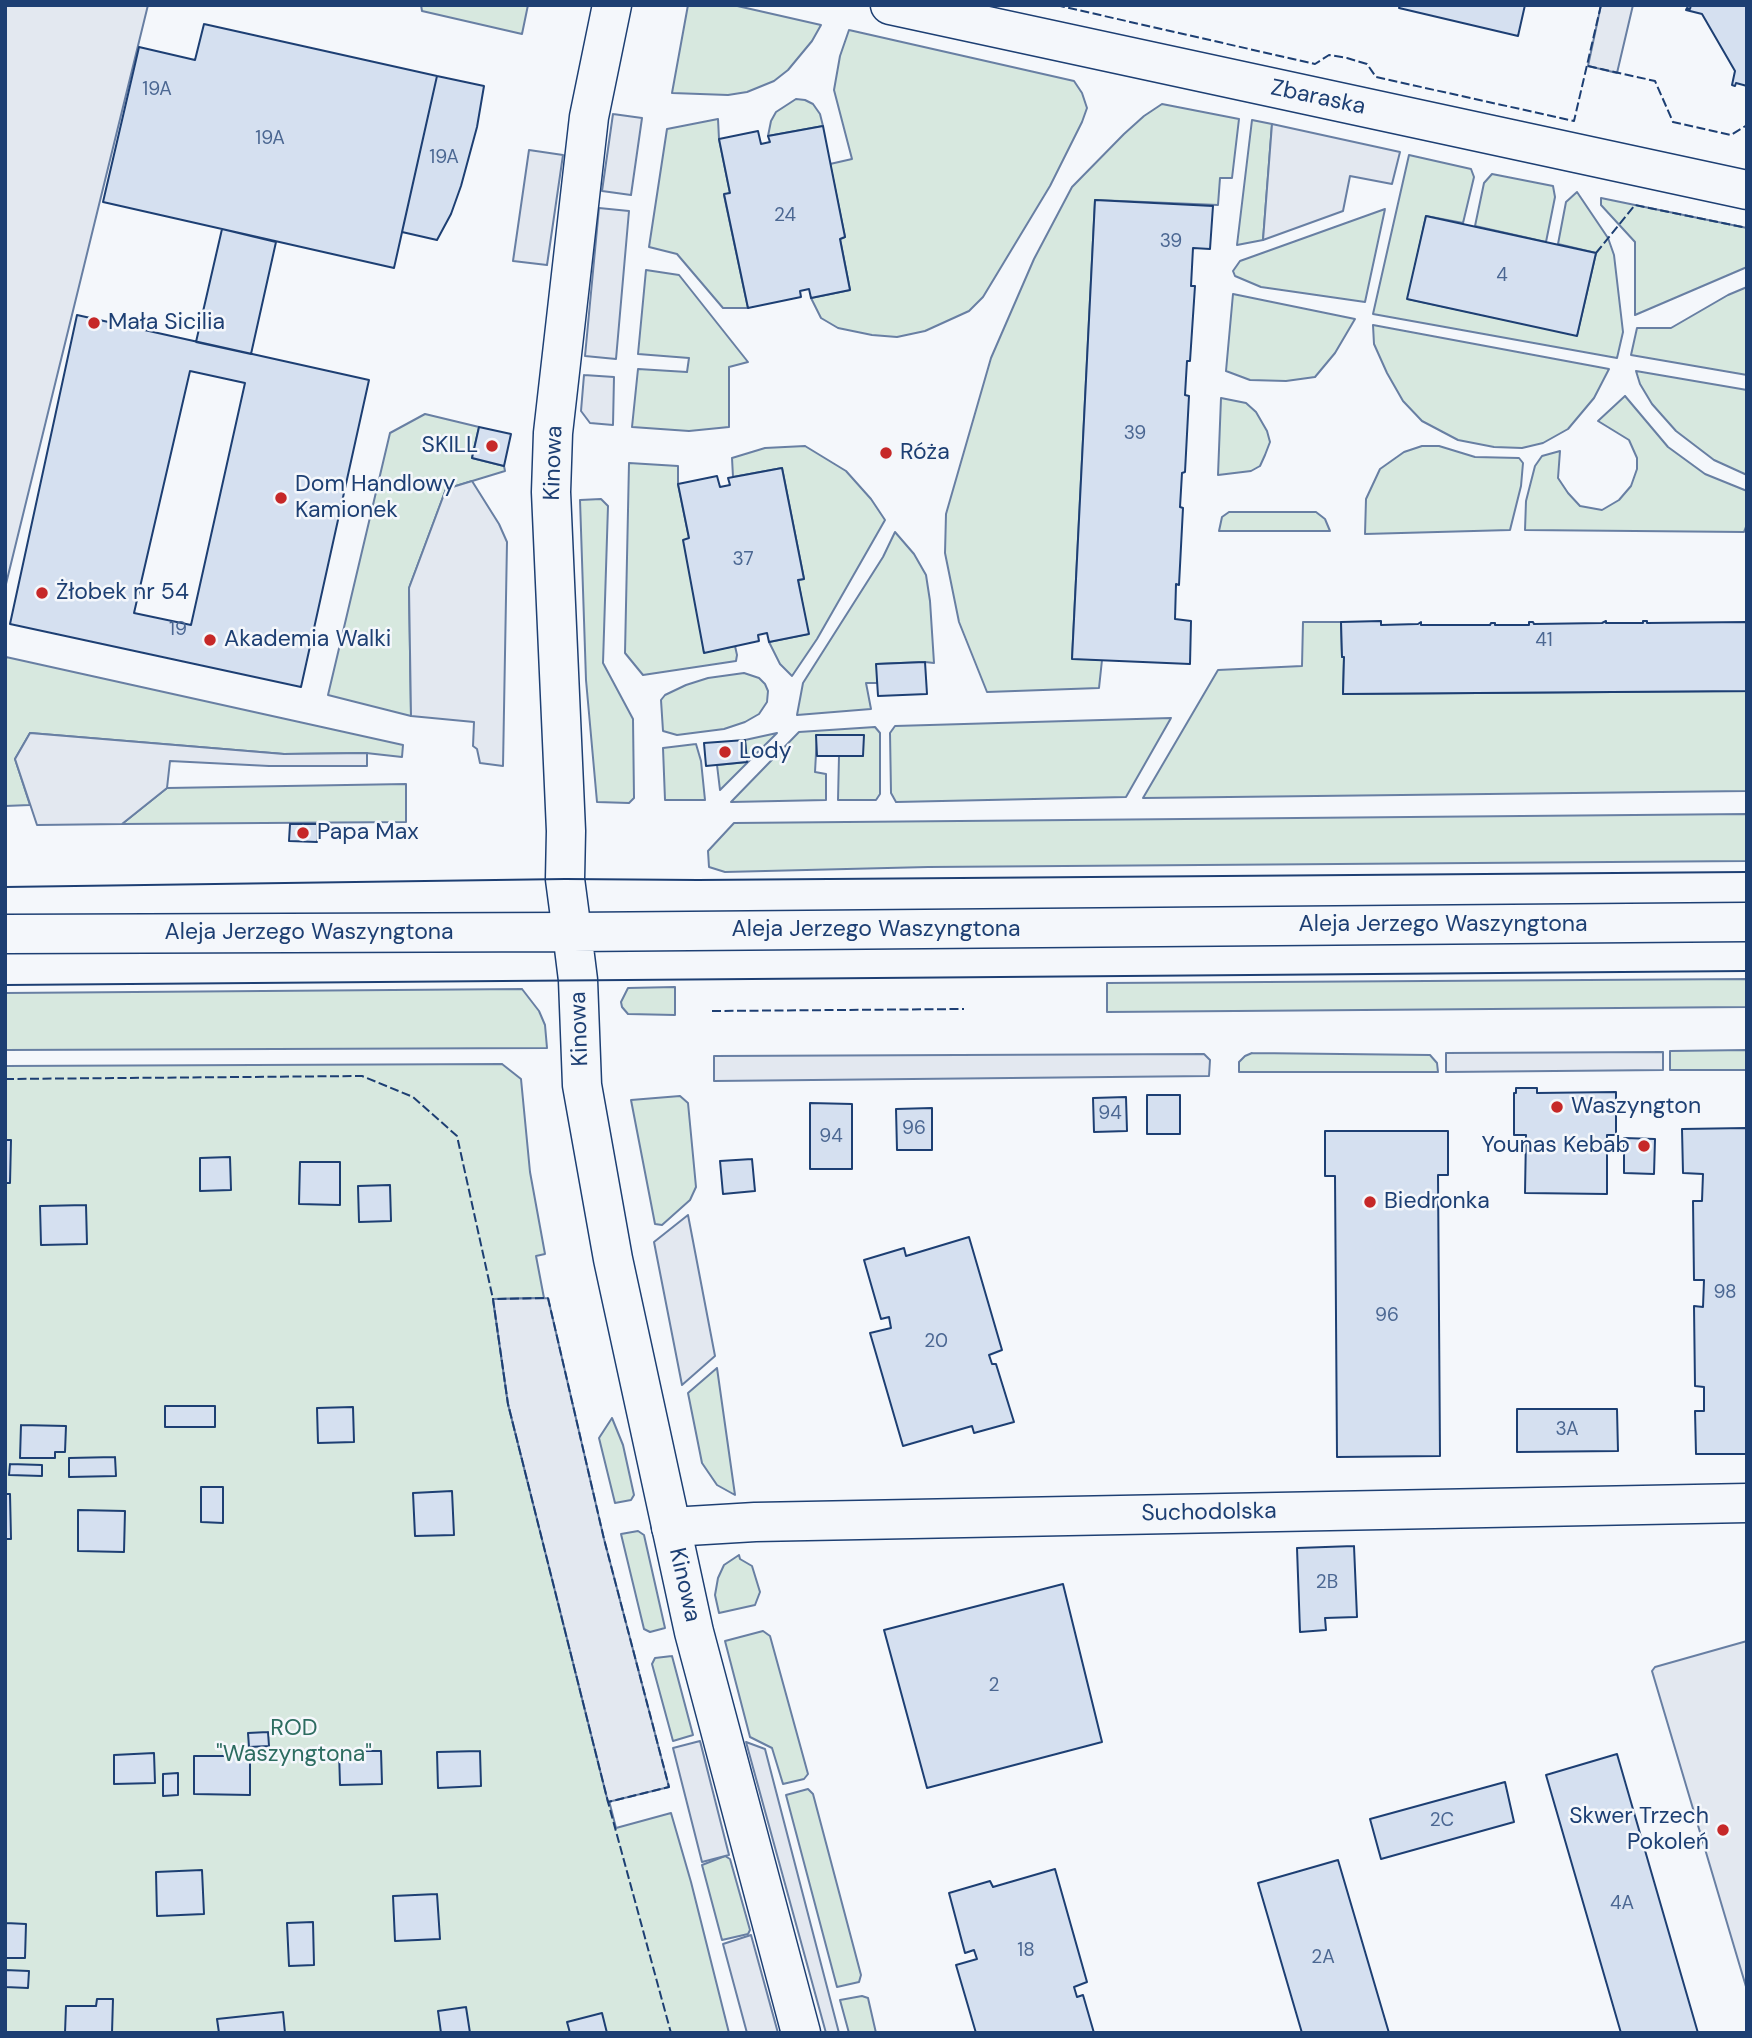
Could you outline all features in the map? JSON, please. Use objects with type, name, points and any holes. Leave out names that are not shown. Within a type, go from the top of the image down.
[{"type":"street","name":"Kinowa","points":[[612,5],[588,129],[553,433],[551,492],[566,831],[565,879],[578,980],[582,1085],[613,1259],[694,1632],[801,2033]]},
{"type":"street","name":"Zbaraska","points":[[890,5],[1747,190]]},
{"type":"street","name":"Aleja Jerzego Waszyngtona","points":[[5,934],[1747,922]]},
{"type":"street","name":"Suchodolska","points":[[671,1527],[755,1522],[1747,1503]]},
{"type":"green space","points":[[421,5],[528,5],[522,34],[422,11]]},
{"type":"green space","points":[[688,5],[733,5],[821,25],[812,41],[788,70],[774,81],[747,92],[728,95],[672,93]]},
{"type":"green space","points":[[849,30],[1074,81],[1087,108],[1050,186],[983,297],[969,311],[925,331],[897,337],[838,328],[821,318],[811,298],[850,290],[840,239],[845,237],[830,164],[852,159],[834,90],[840,56]]},
{"type":"green space","points":[[796,99],[813,104],[820,114],[823,126],[768,136],[776,112]]},
{"type":"green space","points":[[1162,104],[1239,119],[1232,178],[1220,178],[1218,205],[1095,200],[1072,658],[1102,660],[1099,688],[987,692],[959,622],[945,553],[946,514],[991,358],[1034,259],[1072,187],[1124,134]]},
{"type":"green space","points":[[718,119],[719,139],[730,193],[724,195],[748,308],[723,308],[677,254],[649,247],[667,129]]},
{"type":"green space","points":[[1252,120],[1272,124],[1263,240],[1237,245]]},
{"type":"green space","points":[[1409,155],[1471,169],[1474,177],[1463,223],[1426,216],[1408,299],[1577,335],[1596,253],[1558,244],[1566,202],[1577,192],[1608,238],[1614,255],[1623,332],[1617,358],[1373,314]]},
{"type":"green space","points":[[1492,174],[1553,186],[1555,197],[1546,242],[1475,226],[1484,183]]},
{"type":"green space","points":[[1601,198],[1747,228],[1747,267],[1635,315],[1635,242],[1601,205]]},
{"type":"green space","points":[[1385,209],[1365,302],[1261,287],[1235,276],[1233,271],[1240,261]]},
{"type":"green space","points":[[646,270],[679,275],[748,362],[729,367],[729,427],[689,431],[632,427],[638,369],[687,372],[689,358],[638,354]]},
{"type":"green space","points":[[1747,287],[1747,375],[1631,355],[1637,328],[1671,328]]},
{"type":"green space","points":[[1233,294],[1355,319],[1335,353],[1315,377],[1286,381],[1250,380],[1226,371]]},
{"type":"green space","points":[[1373,325],[1609,369],[1594,398],[1568,429],[1543,443],[1522,448],[1494,447],[1458,440],[1422,421],[1403,401],[1387,373],[1374,344]]},
{"type":"green space","points":[[1636,371],[1747,390],[1747,475],[1714,460],[1676,431],[1652,404]]},
{"type":"green space","points":[[1625,396],[1668,447],[1705,474],[1747,491],[1747,524],[1744,532],[1525,530],[1526,501],[1535,466],[1542,456],[1560,451],[1558,478],[1580,506],[1602,510],[1619,500],[1631,486],[1637,469],[1637,458],[1629,440],[1598,421]]},
{"type":"green space","points":[[1221,398],[1246,403],[1256,412],[1267,431],[1270,442],[1265,455],[1260,466],[1251,471],[1218,475]]},
{"type":"green space","points":[[425,414],[479,427],[472,458],[504,466],[505,471],[446,489],[409,588],[411,716],[328,695],[390,433]]},
{"type":"green space","points":[[805,446],[846,471],[871,499],[885,520],[817,639],[792,676],[780,664],[769,642],[808,634],[798,580],[804,579],[782,468],[733,477],[732,458],[765,448]]},
{"type":"green space","points":[[1422,446],[1439,446],[1475,457],[1519,458],[1523,463],[1521,486],[1510,530],[1365,534],[1366,499],[1380,469],[1404,452]]},
{"type":"green space","points":[[629,463],[678,466],[678,484],[689,538],[704,652],[735,646],[736,661],[643,675],[625,653]]},
{"type":"green space","points":[[601,499],[608,506],[603,663],[633,719],[634,798],[629,803],[597,802],[586,680],[580,500]]},
{"type":"green space","points":[[1229,512],[1316,512],[1325,519],[1330,531],[1219,531],[1222,517]]},
{"type":"green space","points":[[895,532],[914,554],[926,575],[934,663],[877,664],[877,683],[866,683],[871,709],[797,715],[803,683],[883,557]]},
{"type":"green space","points":[[1303,622],[1341,622],[1343,694],[1747,691],[1747,791],[1143,798],[1218,670],[1302,666]]},
{"type":"green space","points":[[6,657],[403,745],[402,757],[366,753],[284,754],[30,733],[15,759],[30,805],[5,806]]},
{"type":"green space","points":[[744,673],[759,678],[768,691],[767,702],[759,714],[724,729],[677,735],[663,731],[661,700],[665,695],[708,678]]},
{"type":"green space","points":[[1171,718],[1126,797],[896,802],[891,793],[890,733],[895,726]]},
{"type":"green space","points":[[875,727],[880,733],[880,794],[876,800],[838,800],[839,756],[863,756],[863,735],[817,735],[815,772],[826,774],[826,800],[731,802],[799,732]]},
{"type":"green space","points":[[777,733],[720,790],[717,765],[747,762],[745,740]]},
{"type":"green space","points":[[696,744],[701,761],[705,800],[665,800],[663,748]]},
{"type":"green space","points":[[406,784],[406,822],[122,824],[167,788]]},
{"type":"green space","points":[[1747,814],[1747,861],[928,867],[725,872],[709,867],[708,851],[734,823]]},
{"type":"green space","points":[[1747,979],[1747,1007],[1107,1012],[1107,983]]},
{"type":"green space","points":[[675,987],[675,1015],[628,1014],[622,1007],[621,1002],[628,988]]},
{"type":"green space","points":[[522,989],[539,1011],[545,1025],[547,1048],[5,1050],[5,993]]},
{"type":"green space","points":[[1747,1050],[1747,1070],[1670,1070],[1670,1051]]},
{"type":"green space","points":[[1252,1053],[1430,1055],[1437,1063],[1438,1072],[1239,1072],[1239,1062]]},
{"type":"green space","name":"ROD \"Waszyngtona\"","points":[[502,1064],[521,1079],[530,1172],[545,1254],[536,1256],[544,1298],[493,1299],[508,1404],[616,1828],[671,1813],[729,2033],[5,2033],[5,1066]]},
{"type":"green space","points":[[680,1096],[688,1103],[696,1187],[690,1200],[662,1225],[655,1224],[631,1100]]},
{"type":"green space","points":[[717,1368],[735,1495],[717,1485],[702,1463],[688,1393]]},
{"type":"green space","points":[[612,1418],[623,1445],[634,1495],[631,1500],[615,1503],[599,1438]]},
{"type":"green space","points":[[638,1531],[644,1535],[665,1628],[650,1632],[644,1629],[621,1534]]},
{"type":"green space","points":[[739,1555],[740,1559],[752,1566],[760,1592],[755,1605],[719,1613],[715,1595],[718,1578],[724,1565]]},
{"type":"green space","points":[[763,1631],[770,1636],[808,1774],[804,1779],[783,1784],[772,1748],[750,1737],[725,1641]]},
{"type":"green space","points":[[672,1656],[693,1735],[673,1741],[652,1664],[655,1658]]},
{"type":"green space","points":[[808,1789],[813,1794],[861,1975],[859,1982],[837,1987],[786,1795]]},
{"type":"green space","points":[[725,1856],[730,1859],[750,1930],[748,1934],[722,1940],[702,1865]]},
{"type":"green space","points":[[862,1996],[868,1998],[876,2033],[849,2033],[840,2000]]},
{"type":"shaded area","points":[[5,5],[148,5],[5,588]]},
{"type":"shaded area","points":[[1601,5],[1633,5],[1617,73],[1588,66]]},
{"type":"shaded area","points":[[613,114],[642,118],[631,195],[602,191]]},
{"type":"shaded area","points":[[1272,124],[1400,152],[1392,184],[1350,176],[1343,211],[1263,240]]},
{"type":"shaded area","points":[[529,150],[563,155],[547,265],[513,261]]},
{"type":"shaded area","points":[[599,208],[629,211],[616,359],[585,356]]},
{"type":"shaded area","points":[[584,375],[614,377],[613,425],[590,423],[581,411]]},
{"type":"shaded area","points":[[472,481],[507,542],[503,766],[480,763],[477,749],[473,746],[474,722],[411,716],[409,588],[446,489]]},
{"type":"shaded area","points":[[30,733],[284,754],[367,753],[367,766],[269,766],[170,761],[167,788],[122,824],[37,825],[15,759]]},
{"type":"shaded area","points":[[1663,1052],[1663,1070],[1446,1072],[1446,1053]]},
{"type":"shaded area","points":[[1204,1054],[1210,1060],[1209,1076],[714,1081],[714,1056]]},
{"type":"shaded area","points":[[688,1215],[715,1356],[682,1385],[654,1242]]},
{"type":"shaded area","points":[[548,1298],[604,1539],[669,1787],[608,1802],[508,1404],[493,1299]]},
{"type":"shaded area","name":"Skwer Trzech Pokoleń","points":[[1747,1641],[1747,1990],[1652,1671],[1655,1667]]},
{"type":"shaded area","points":[[700,1741],[729,1855],[702,1862],[673,1748]]},
{"type":"shaded area","points":[[746,1742],[765,1749],[839,2033],[826,2033]]},
{"type":"shaded area","points":[[751,1935],[778,2033],[747,2033],[723,1944]]},
{"type":"building","points":[[1400,5],[1525,5],[1518,36],[1399,8]]},
{"type":"building","points":[[1691,5],[1747,5],[1747,86],[1736,83],[1735,86],[1732,85],[1735,71],[1702,14],[1686,10],[1690,9]]},
{"type":"building","points":[[204,24],[437,76],[394,268],[103,202],[139,47],[195,60]]},
{"type":"building","points":[[437,76],[484,86],[477,127],[461,186],[451,214],[437,240],[402,232]]},
{"type":"building","points":[[823,126],[845,237],[840,239],[850,290],[811,298],[809,289],[800,291],[801,297],[748,308],[724,194],[730,193],[719,139],[758,131],[761,144],[770,142],[768,136]]},
{"type":"building","points":[[1095,200],[1213,206],[1210,249],[1193,248],[1191,286],[1195,286],[1185,395],[1189,396],[1185,472],[1182,473],[1180,507],[1183,508],[1175,619],[1191,621],[1190,664],[1072,659]]},
{"type":"building","points":[[1426,216],[1596,253],[1577,336],[1407,299]]},
{"type":"building","points":[[222,229],[276,242],[251,354],[196,342]]},
{"type":"building","name":"Dom Handlowy Kamionek","points":[[77,315],[369,380],[301,687],[10,624]],"holes":[[[190,371],[245,383],[191,625],[134,613]]]},
{"type":"building","name":"SKILL","points":[[479,427],[511,434],[504,466],[472,458]]},
{"type":"building","points":[[782,468],[804,579],[798,580],[809,634],[769,642],[767,633],[758,635],[759,641],[704,653],[683,540],[689,538],[678,484],[717,476],[720,487],[730,485],[728,478]]},
{"type":"building","points":[[1381,621],[1381,625],[1421,622],[1421,625],[1529,625],[1529,622],[1747,622],[1747,691],[1343,694],[1341,622]]},
{"type":"building","points":[[925,662],[927,694],[878,696],[876,664]]},
{"type":"building","points":[[816,735],[864,735],[863,756],[817,756]]},
{"type":"building","points":[[745,740],[747,762],[706,766],[704,743]]},
{"type":"building","name":"Papa Max","points":[[290,824],[317,824],[317,842],[289,841]]},
{"type":"building","points":[[1516,1088],[1537,1088],[1537,1093],[1616,1092],[1616,1135],[1607,1135],[1607,1194],[1525,1193],[1526,1135],[1514,1135]]},
{"type":"building","points":[[1147,1095],[1180,1095],[1180,1134],[1147,1134]]},
{"type":"building","points":[[1126,1097],[1127,1131],[1094,1132],[1093,1098]]},
{"type":"building","points":[[810,1103],[852,1104],[852,1169],[810,1169]]},
{"type":"building","points":[[932,1108],[932,1150],[897,1150],[896,1109]]},
{"type":"building","points":[[1747,1128],[1747,1454],[1696,1454],[1695,1411],[1704,1411],[1704,1387],[1695,1386],[1694,1306],[1703,1307],[1704,1280],[1694,1280],[1693,1201],[1702,1201],[1703,1174],[1683,1173],[1682,1129]]},
{"type":"building","points":[[1325,1131],[1448,1131],[1448,1175],[1438,1175],[1440,1456],[1337,1457],[1335,1176],[1325,1176]]},
{"type":"building","points":[[1624,1138],[1655,1139],[1654,1174],[1624,1173]]},
{"type":"building","points":[[5,1140],[11,1140],[10,1183],[5,1183]]},
{"type":"building","points":[[230,1157],[231,1190],[200,1191],[200,1158]]},
{"type":"building","points":[[752,1159],[755,1191],[723,1194],[720,1161]]},
{"type":"building","points":[[300,1162],[340,1162],[340,1205],[299,1204]]},
{"type":"building","points":[[390,1185],[391,1221],[359,1222],[358,1186]]},
{"type":"building","points":[[86,1205],[87,1244],[41,1245],[40,1206]]},
{"type":"building","points":[[969,1237],[1002,1350],[989,1355],[992,1364],[996,1364],[1014,1422],[974,1433],[972,1426],[903,1446],[870,1333],[891,1328],[889,1317],[881,1319],[864,1260],[904,1248],[906,1256]]},
{"type":"building","points":[[165,1406],[215,1406],[215,1427],[165,1427]]},
{"type":"building","points":[[353,1407],[354,1442],[318,1443],[317,1408]]},
{"type":"building","points":[[1517,1409],[1617,1409],[1618,1451],[1517,1452]]},
{"type":"building","points":[[21,1425],[66,1426],[65,1452],[55,1452],[55,1458],[20,1458]]},
{"type":"building","points":[[115,1457],[116,1476],[69,1477],[69,1458]]},
{"type":"building","points":[[10,1464],[42,1465],[42,1476],[9,1475]]},
{"type":"building","points":[[201,1487],[223,1487],[223,1523],[201,1522]]},
{"type":"building","points":[[452,1491],[454,1535],[415,1536],[413,1493]]},
{"type":"building","points":[[5,1494],[10,1494],[11,1539],[5,1539]]},
{"type":"building","points":[[78,1510],[125,1511],[124,1552],[78,1551]]},
{"type":"building","points":[[1354,1546],[1357,1617],[1325,1618],[1326,1630],[1300,1632],[1297,1548]]},
{"type":"building","points":[[1063,1584],[1102,1742],[927,1788],[884,1630]]},
{"type":"building","points":[[268,1732],[269,1746],[249,1747],[248,1733]]},
{"type":"building","points":[[339,1751],[381,1751],[382,1784],[340,1785]]},
{"type":"building","points":[[480,1751],[481,1786],[438,1788],[437,1752]]},
{"type":"building","points":[[154,1753],[155,1783],[114,1784],[114,1755]]},
{"type":"building","points":[[1617,1754],[1698,2033],[1621,2033],[1546,1775]]},
{"type":"building","points":[[194,1756],[250,1756],[250,1795],[194,1794]]},
{"type":"building","points":[[178,1773],[178,1795],[163,1796],[163,1774]]},
{"type":"building","points":[[1505,1782],[1514,1822],[1381,1859],[1370,1819]]},
{"type":"building","points":[[1338,1860],[1389,2033],[1302,2033],[1258,1883]]},
{"type":"building","points":[[1055,1869],[1087,1982],[1074,1987],[1077,1997],[1083,1995],[1094,2033],[976,2033],[956,1965],[977,1959],[974,1950],[965,1953],[949,1893],[990,1881],[993,1887]]},
{"type":"building","points":[[202,1870],[204,1914],[157,1916],[156,1872]]},
{"type":"building","points":[[5,1892],[6,1923],[26,1924],[25,1958],[5,1958]]},
{"type":"building","points":[[437,1894],[440,1939],[395,1941],[393,1896]]},
{"type":"building","points":[[313,1922],[314,1965],[289,1966],[287,1923]]},
{"type":"building","points":[[5,1970],[29,1971],[28,1988],[5,1987]]},
{"type":"building","points":[[97,1999],[113,1999],[112,2033],[65,2033],[66,2006],[96,2006]]},
{"type":"building","points":[[466,2007],[470,2033],[441,2033],[438,2011]]},
{"type":"building","points":[[283,2012],[285,2033],[219,2033],[217,2019]]},
{"type":"building","points":[[602,2013],[607,2033],[570,2033],[567,2022]]},
{"type":"tram line","points":[[5,887],[565,879],[1747,872]]},
{"type":"tram line","points":[[5,985],[1747,971]]},
{"type":"fence","points":[[1056,5],[1315,64],[1329,55],[1347,58],[1367,64],[1376,77],[1574,121],[1601,5]]},
{"type":"fence","points":[[1588,66],[1655,81],[1673,122],[1731,135],[1747,125]]},
{"type":"fence","points":[[1596,253],[1635,205],[1747,228]]},
{"type":"fence","points":[[712,1011],[964,1009]]},
{"type":"fence","points":[[5,1079],[362,1076],[413,1097],[457,1136],[493,1299],[508,1404],[608,1802],[671,2033]]},
{"type":"fence","points":[[548,1298],[604,1539],[669,1787],[608,1802],[508,1404],[493,1299],[548,1298]]},
{"type":"place","name":"Mała Sicilia","points":[[94,323]]},
{"type":"place","name":"SKILL","points":[[492,446]]},
{"type":"place","name":"Róża","points":[[886,453]]},
{"type":"place","name":"Dom Handlowy Kamionek","points":[[281,498]]},
{"type":"place","name":"Żłobek nr 54","points":[[42,593]]},
{"type":"place","name":"Akademia Walki","points":[[210,640]]},
{"type":"place","name":"Lody","points":[[725,752]]},
{"type":"place","name":"Papa Max","points":[[303,833]]},
{"type":"place","name":"Waszyngton","points":[[1557,1107]]},
{"type":"place","name":"Younas Kebab","points":[[1644,1146]]},
{"type":"place","name":"Biedronka","points":[[1370,1202]]},
{"type":"place","name":"Skwer Trzech Pokoleń","points":[[1723,1830]]}]
